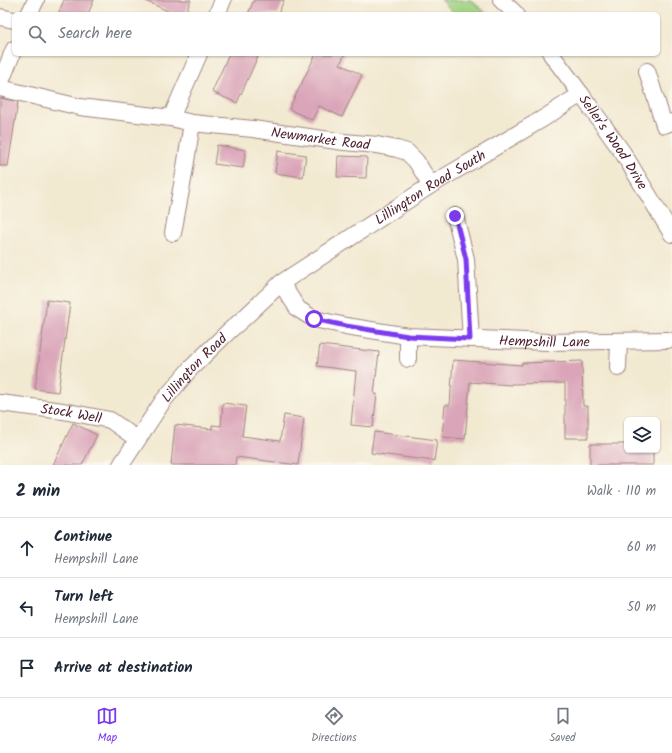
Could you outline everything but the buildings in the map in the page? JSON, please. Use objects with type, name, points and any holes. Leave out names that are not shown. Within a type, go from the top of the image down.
[{"type":"street","points":[[30,12],[36,0]]},
{"type":"street","points":[[218,12],[223,0]]},
{"type":"street","points":[[501,0],[514,12]]},
{"type":"street","points":[[0,17],[12,20]]},
{"type":"street","points":[[0,84],[12,54]]},
{"type":"street","points":[[171,118],[198,56]]},
{"type":"street","name":"Seller's Wood Drive","points":[[552,56],[623,153],[672,234]]},
{"type":"street","points":[[647,71],[664,125],[672,122]]},
{"type":"street","name":"Newmarket Road","points":[[0,88],[80,107],[171,118],[192,123],[377,145],[397,149],[407,152],[416,161],[431,185]]},
{"type":"street","name":"Lillington Road South","points":[[281,283],[431,185],[544,118],[581,94]]},
{"type":"street","points":[[173,233],[192,123]]},
{"type":"street","points":[[455,216],[466,259],[470,339]]},
{"type":"street","name":"Hempshill Lane","points":[[281,283],[298,309],[314,319],[408,336],[547,342],[668,340]]},
{"type":"street","name":"Lillington Road","points":[[121,465],[163,401],[190,369],[281,283]]},
{"type":"street","points":[[408,336],[408,359]]},
{"type":"street","points":[[618,368],[619,341]]},
{"type":"street","name":"Stock Well","points":[[0,403],[63,411],[110,420],[137,439]]},
{"type":"green space","points":[[441,0],[471,0],[485,12],[453,12]]},
{"type":"route","points":[[314,319],[408,336],[470,339],[466,259],[455,216]]}]
